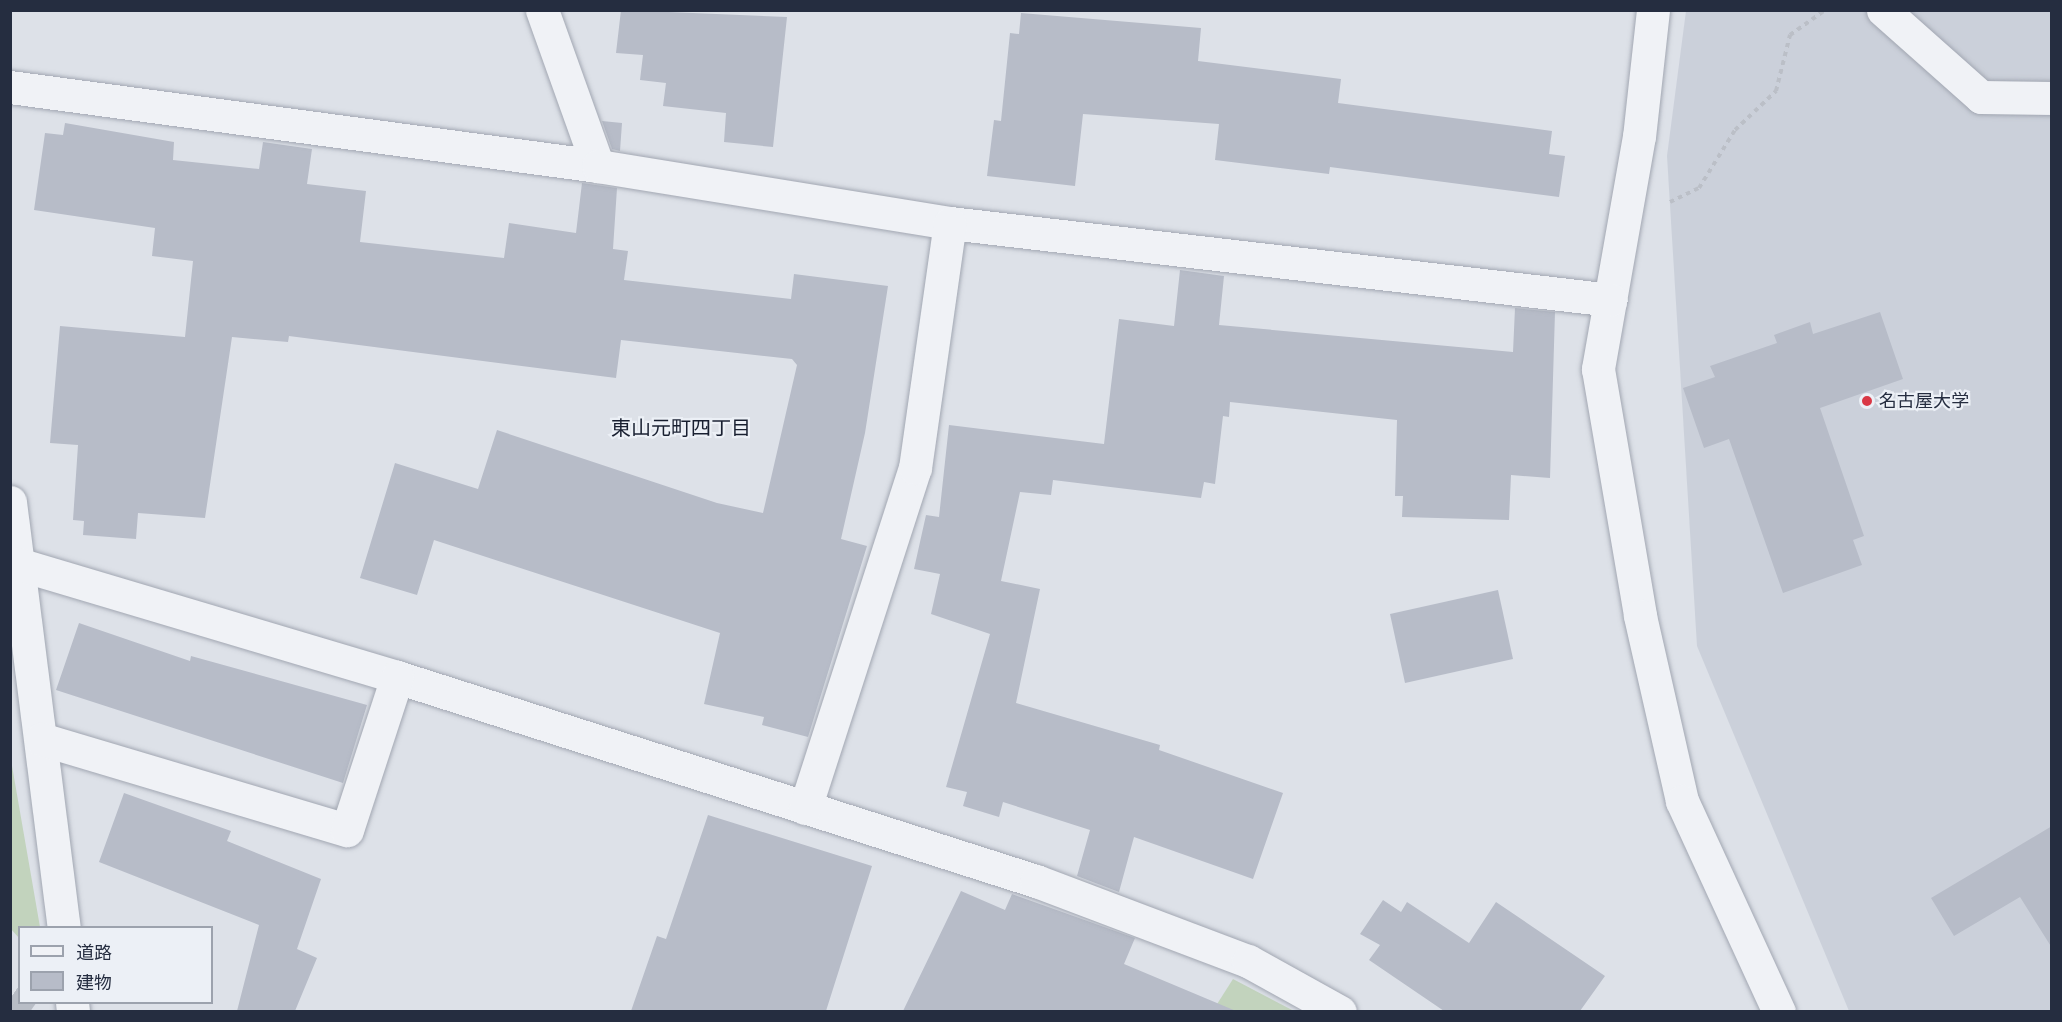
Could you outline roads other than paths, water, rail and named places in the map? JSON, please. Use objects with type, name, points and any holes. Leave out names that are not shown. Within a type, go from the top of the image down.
[{"type":"street","points":[[543,10],[598,166]]},
{"type":"street","points":[[1653,10],[1624,222],[1598,369],[1640,616],[1682,801],[1779,1011]]},
{"type":"street","points":[[1883,10],[1981,97],[2052,98]]},
{"type":"street","points":[[10,87],[598,166],[950,223],[1611,300]]},
{"type":"street","points":[[805,808],[915,468],[950,223]]},
{"type":"street","points":[[10,502],[64,926]]},
{"type":"street","points":[[18,564],[397,677],[1036,881],[1248,961],[1340,1011]]},
{"type":"street","points":[[41,740],[347,830],[397,677]]},
{"type":"tunnel","points":[[10,998],[18,1004]]},
{"type":"tunnel","points":[[19,1004],[30,1012]]},
{"type":"place","name":"名古屋大学","points":[[1867,401]]},
{"type":"district","name":"東山元町四丁目","points":[[681,428]]}]
